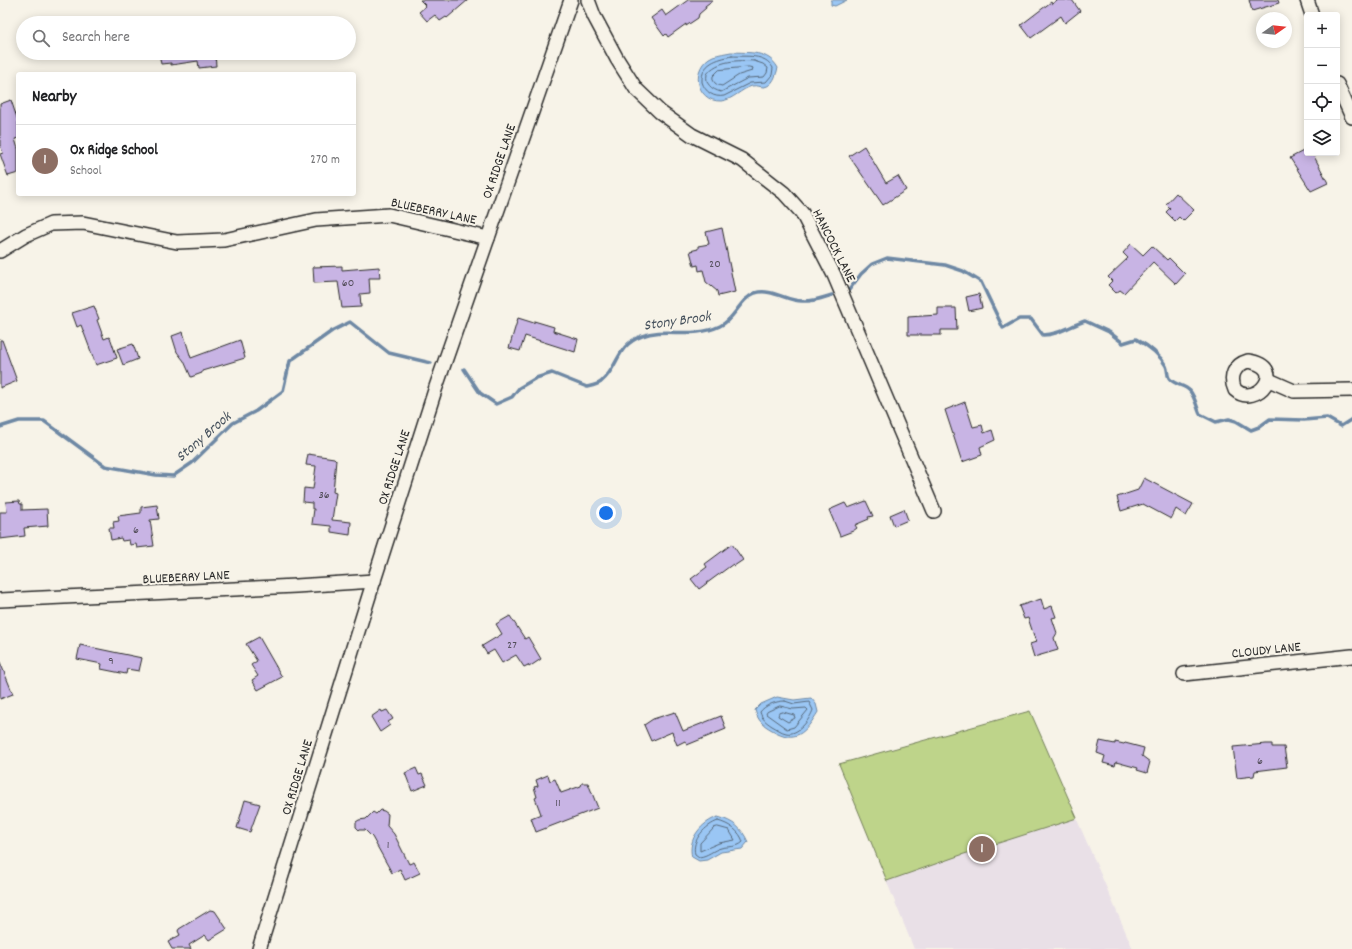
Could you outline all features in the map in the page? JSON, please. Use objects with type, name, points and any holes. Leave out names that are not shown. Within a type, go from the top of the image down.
[{"type":"street","name":"OX RIDGE LANE","points":[[259,949],[436,387],[571,0]]},
{"type":"street","name":"HANCOCK LANE","points":[[588,0],[600,28],[636,89],[660,112],[692,134],[742,160],[784,193],[802,213],[834,275],[934,511]]},
{"type":"street","points":[[1307,0],[1311,12]]},
{"type":"street","points":[[1340,91],[1352,118]]},
{"type":"street","name":"BLUEBERRY LANE","points":[[0,251],[26,235],[50,224],[83,223],[177,242],[224,240],[316,220],[389,215],[488,238]]},
{"type":"street","points":[[1269,380],[1294,392],[1352,390]]},
{"type":"street","name":"BLUEBERRY LANE","points":[[0,600],[289,587],[374,581]]},
{"type":"street","name":"CLOUDY LANE","points":[[1184,674],[1352,656]]},
{"type":"shaded area","points":[[1030,711],[1133,949],[914,949],[839,764]]},
{"type":"green space","points":[[1030,711],[1077,818],[961,855],[887,881],[839,764]]},
{"type":"water","points":[[831,0],[847,0],[835,6],[831,5]]},
{"type":"water","points":[[731,52],[758,54],[769,58],[778,68],[775,77],[770,85],[764,87],[752,86],[725,100],[712,100],[701,90],[699,75],[701,67],[713,56]]},
{"type":"water","points":[[777,697],[794,700],[811,698],[816,704],[818,712],[809,726],[799,734],[787,736],[780,734],[763,724],[759,720],[755,710],[761,704]]},
{"type":"water","points":[[718,817],[728,821],[740,829],[748,842],[742,849],[721,852],[707,860],[699,861],[692,857],[691,850],[694,838],[701,827],[712,819]]},
{"type":"building","points":[[420,0],[468,0],[447,18],[446,17],[440,21],[435,15],[427,21],[419,12],[426,6]]},
{"type":"building","points":[[688,0],[713,0],[705,6],[706,8],[699,14],[698,18],[686,26],[686,24],[668,37],[666,34],[664,36],[651,18],[662,10],[666,16]]},
{"type":"building","points":[[1057,0],[1072,0],[1080,11],[1065,23],[1061,16],[1031,38],[1021,25],[1051,2],[1052,4]]},
{"type":"building","points":[[1249,0],[1278,0],[1279,3],[1252,11]]},
{"type":"building","points":[[160,60],[216,60],[216,66],[199,68],[198,61],[171,65],[171,63],[161,64]]},
{"type":"building","points":[[11,100],[16,115],[16,174],[8,176],[0,154],[3,153],[0,145],[0,104]]},
{"type":"building","points":[[864,146],[886,183],[898,176],[906,190],[883,205],[849,156]]},
{"type":"building","points":[[1304,151],[1304,156],[1314,156],[1328,183],[1311,191],[1290,158]]},
{"type":"building","points":[[1176,193],[1194,210],[1183,221],[1179,217],[1175,221],[1166,212],[1170,208],[1166,204]]},
{"type":"building","points":[[722,228],[735,292],[718,296],[717,291],[706,282],[703,270],[699,271],[698,265],[694,266],[690,251],[698,249],[698,246],[709,244],[706,232]]},
{"type":"building","points":[[1131,244],[1143,255],[1152,246],[1167,260],[1169,258],[1185,274],[1176,284],[1153,262],[1124,293],[1120,290],[1116,293],[1108,285],[1112,281],[1108,277],[1128,258],[1123,253]]},
{"type":"building","points":[[342,266],[342,270],[379,267],[380,278],[369,278],[370,293],[360,294],[361,307],[342,308],[338,282],[314,283],[313,267]]},
{"type":"building","points":[[979,294],[982,308],[969,311],[966,297]]},
{"type":"building","points":[[94,306],[104,339],[109,337],[117,358],[96,365],[81,325],[77,327],[72,313]]},
{"type":"building","points":[[938,308],[956,308],[957,330],[941,330],[941,335],[908,335],[908,317],[938,315]]},
{"type":"building","points":[[518,318],[554,327],[553,331],[578,339],[575,352],[525,336],[520,351],[509,348]]},
{"type":"building","points":[[183,332],[191,358],[240,340],[245,358],[202,371],[202,373],[191,377],[184,361],[177,352],[172,336]]},
{"type":"building","points":[[0,340],[2,340],[17,381],[0,388]]},
{"type":"building","points":[[133,344],[138,359],[123,365],[117,349]]},
{"type":"building","points":[[965,402],[973,427],[982,425],[984,433],[992,430],[995,440],[980,447],[982,455],[962,462],[945,410]]},
{"type":"building","points":[[308,454],[334,458],[336,460],[333,492],[336,493],[332,520],[351,522],[350,535],[331,532],[331,526],[312,524],[314,509],[312,509],[312,503],[303,502],[304,488],[313,489],[316,466],[306,465]]},
{"type":"building","points":[[1144,478],[1193,504],[1186,516],[1176,509],[1171,519],[1143,504],[1121,511],[1117,497],[1138,490]]},
{"type":"building","points":[[19,501],[20,504],[22,504],[22,510],[47,509],[48,526],[24,528],[25,536],[0,539],[0,512],[7,512],[6,502]]},
{"type":"building","points":[[866,501],[873,516],[868,517],[869,519],[855,525],[857,528],[853,531],[840,536],[829,510],[845,503],[848,508]]},
{"type":"building","points":[[157,505],[159,519],[150,520],[154,546],[137,548],[136,544],[130,545],[129,540],[122,541],[121,538],[111,540],[109,528],[114,528],[113,522],[119,521],[118,516],[141,513],[141,507]]},
{"type":"building","points":[[904,509],[908,520],[894,526],[890,515]]},
{"type":"building","points":[[732,544],[743,560],[734,566],[733,564],[699,589],[691,579],[707,567],[705,564]]},
{"type":"building","points":[[1041,599],[1044,609],[1052,606],[1056,617],[1052,618],[1057,633],[1054,638],[1058,650],[1034,657],[1030,644],[1036,642],[1028,618],[1024,619],[1019,606]]},
{"type":"building","points":[[510,616],[525,639],[528,637],[541,659],[529,667],[528,665],[524,667],[516,655],[502,663],[494,650],[487,654],[482,646],[502,634],[496,624]]},
{"type":"building","points":[[259,637],[282,677],[258,690],[252,680],[258,676],[251,665],[257,661],[246,644]]},
{"type":"building","points":[[80,645],[142,658],[139,671],[127,669],[126,674],[101,669],[102,664],[77,659]]},
{"type":"building","points":[[0,662],[13,694],[0,699]]},
{"type":"building","points":[[381,710],[382,712],[387,710],[393,719],[388,722],[390,725],[380,732],[371,717]]},
{"type":"building","points":[[675,712],[683,731],[721,716],[726,729],[687,745],[685,741],[677,745],[672,732],[651,741],[644,725],[653,719]]},
{"type":"building","points":[[1100,741],[1115,744],[1115,742],[1125,743],[1144,748],[1142,756],[1150,762],[1147,773],[1137,770],[1138,768],[1116,762],[1115,766],[1103,763],[1105,756],[1097,753]]},
{"type":"building","points":[[1272,744],[1272,747],[1284,747],[1287,767],[1255,771],[1254,776],[1237,778],[1233,747]]},
{"type":"building","points":[[416,768],[419,775],[422,774],[427,785],[412,791],[405,773]]},
{"type":"building","points":[[548,775],[550,781],[555,779],[561,793],[581,786],[582,783],[588,783],[598,808],[536,832],[531,818],[541,814],[535,798],[537,797],[534,787],[538,786],[536,780]]},
{"type":"building","points":[[245,800],[260,804],[250,832],[237,828]]},
{"type":"building","points":[[380,810],[388,814],[387,826],[394,834],[409,864],[414,862],[420,873],[405,880],[400,869],[392,873],[372,837],[365,830],[359,830],[356,827],[356,822],[366,819],[373,812],[376,814]]},
{"type":"building","points":[[210,910],[215,911],[227,929],[209,940],[205,935],[189,945],[191,949],[172,949],[168,942],[180,935],[178,931],[179,929]]},
{"type":"waterway","name":"Stony Brook","points":[[849,290],[861,274],[872,264],[887,258],[945,265],[963,271],[981,282],[1003,328],[1019,319],[1031,319],[1043,335],[1048,335],[1085,321],[1109,332],[1123,343],[1136,339],[1140,341],[1160,358],[1166,366],[1168,377],[1171,381],[1185,387],[1190,391],[1200,414],[1216,422],[1229,419],[1236,421],[1251,430],[1259,427],[1270,419],[1304,420],[1327,418],[1341,426],[1352,419]]},
{"type":"waterway","name":"Stony Brook","points":[[464,369],[480,393],[496,404],[512,397],[519,388],[536,378],[552,373],[587,387],[601,382],[607,376],[622,351],[633,340],[642,336],[660,332],[690,333],[710,330],[725,323],[745,300],[755,293],[767,292],[791,299],[806,301],[817,300],[832,295]]},
{"type":"waterway","name":"Stony Brook","points":[[0,427],[19,421],[44,421],[105,466],[156,475],[173,476],[192,463],[233,423],[256,411],[283,391],[290,361],[332,331],[350,322],[389,353],[431,363]]},
{"type":"place","name":"Ox Ridge School","points":[[982,849]]}]
